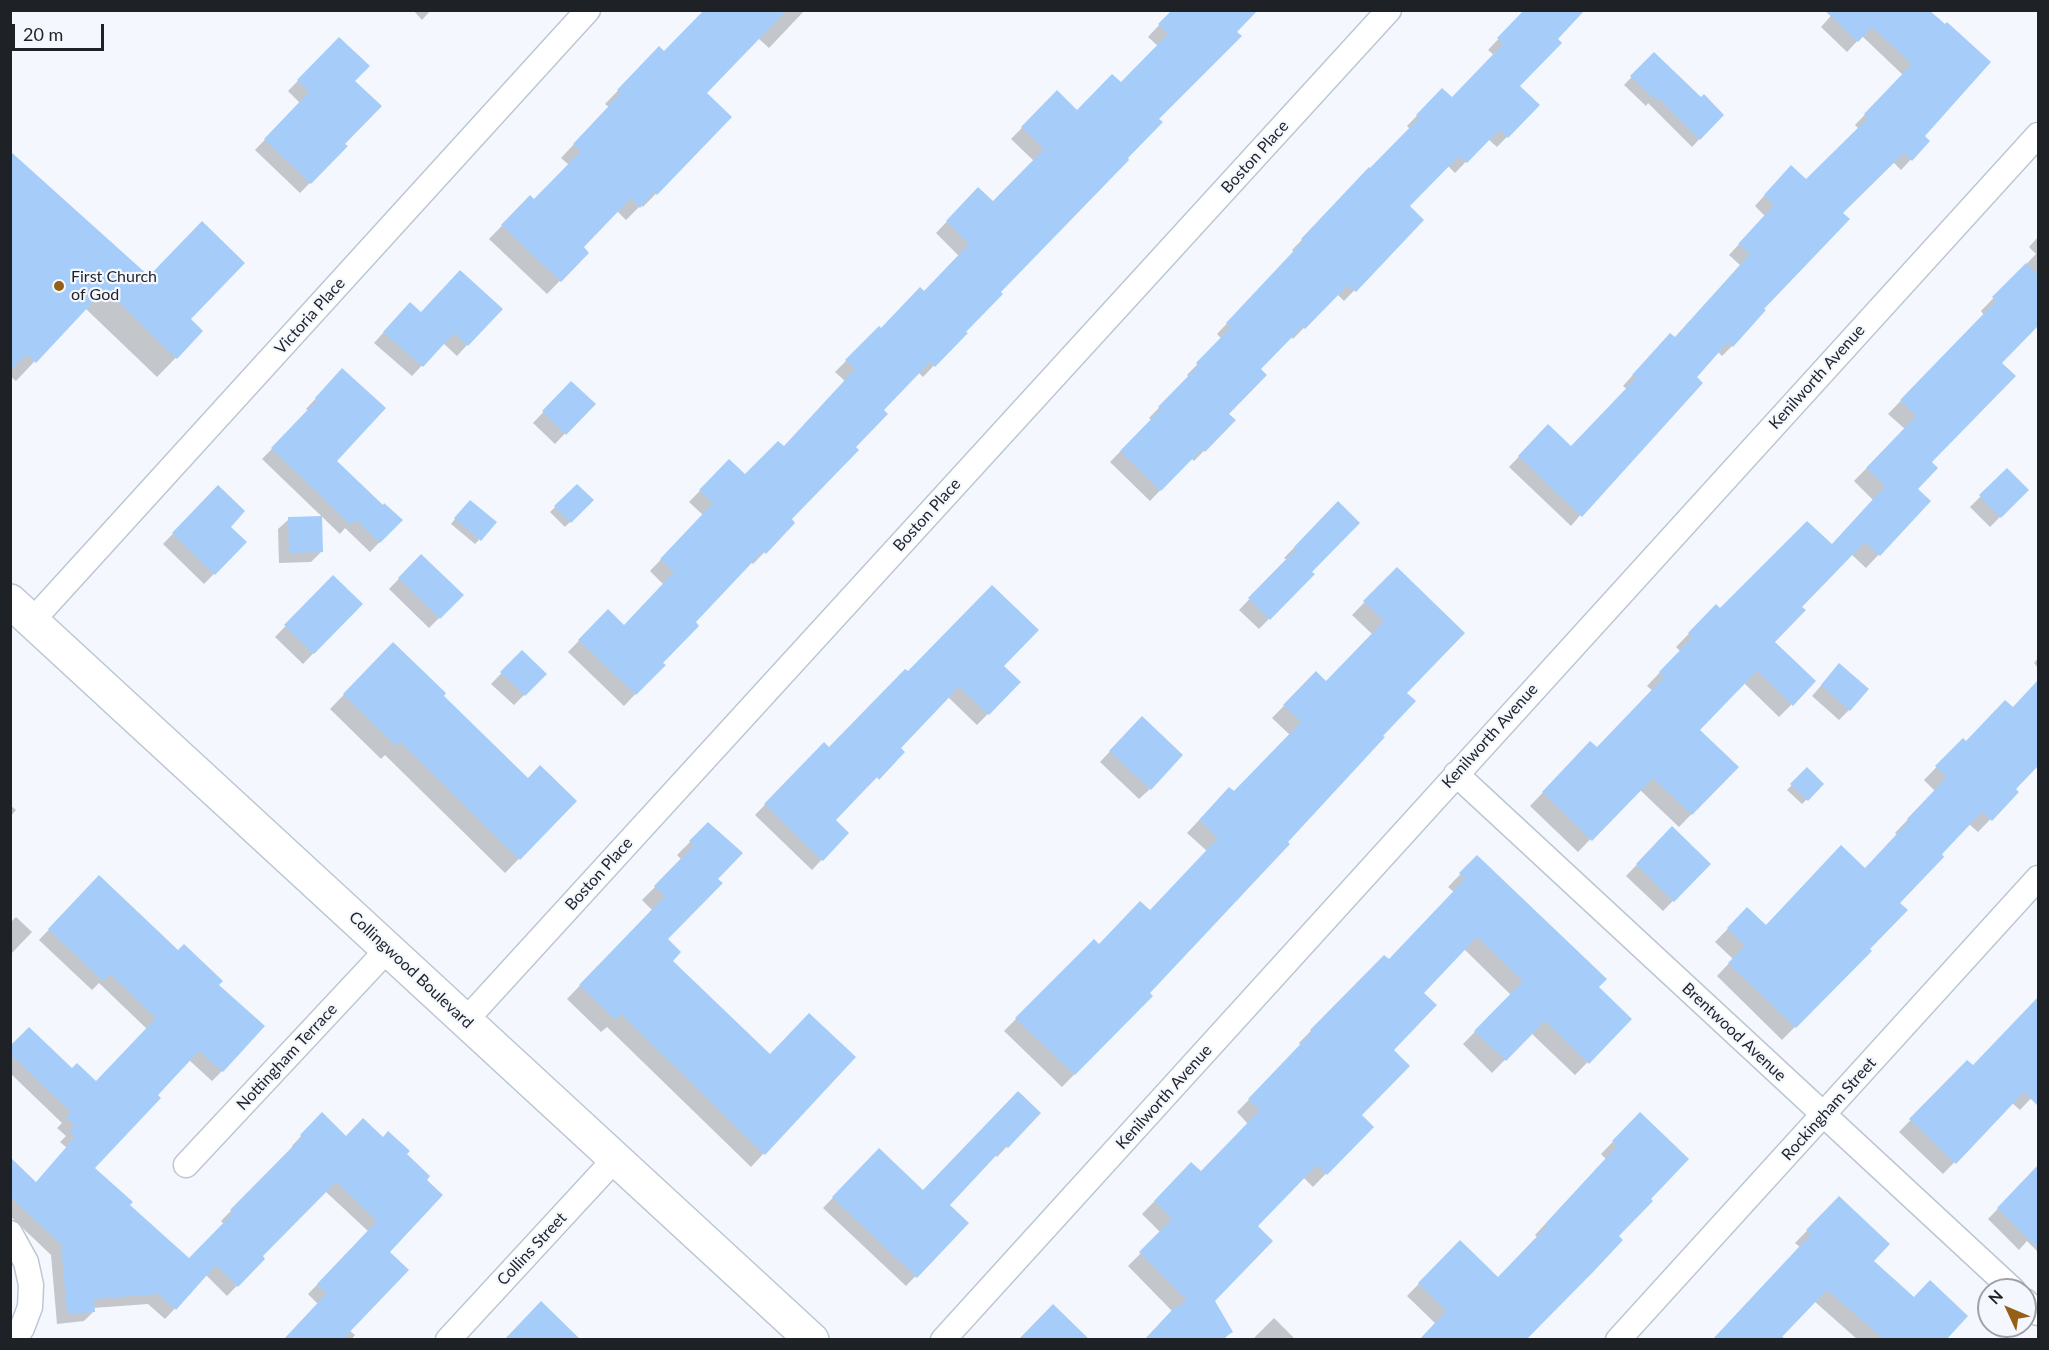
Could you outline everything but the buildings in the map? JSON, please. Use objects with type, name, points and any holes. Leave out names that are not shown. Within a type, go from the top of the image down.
[{"type":"main road","name":"Collingwood Boulevard","points":[[21,611],[812,1340]]},
{"type":"street","name":"Victoria Place","points":[[21,611],[588,10]]},
{"type":"street","name":"Boston Place","points":[[465,1020],[1389,10]]},
{"type":"street","name":"Kenilworth Avenue","points":[[943,1340],[2038,135]]},
{"type":"street","name":"Brentwood Avenue","points":[[1456,774],[2000,1278]]},
{"type":"street","name":"Rockingham Street","points":[[1618,1340],[2038,878]]},
{"type":"street","name":"Nottingham Terrace","points":[[186,1166],[388,949]]},
{"type":"street","name":"Collins Street","points":[[448,1340],[616,1158]]},
{"type":"street","points":[[10,1233],[26,1262],[31,1285],[30,1307],[22,1328],[14,1340]]},
{"type":"place","name":"First Church of God","points":[[59,286]]}]
